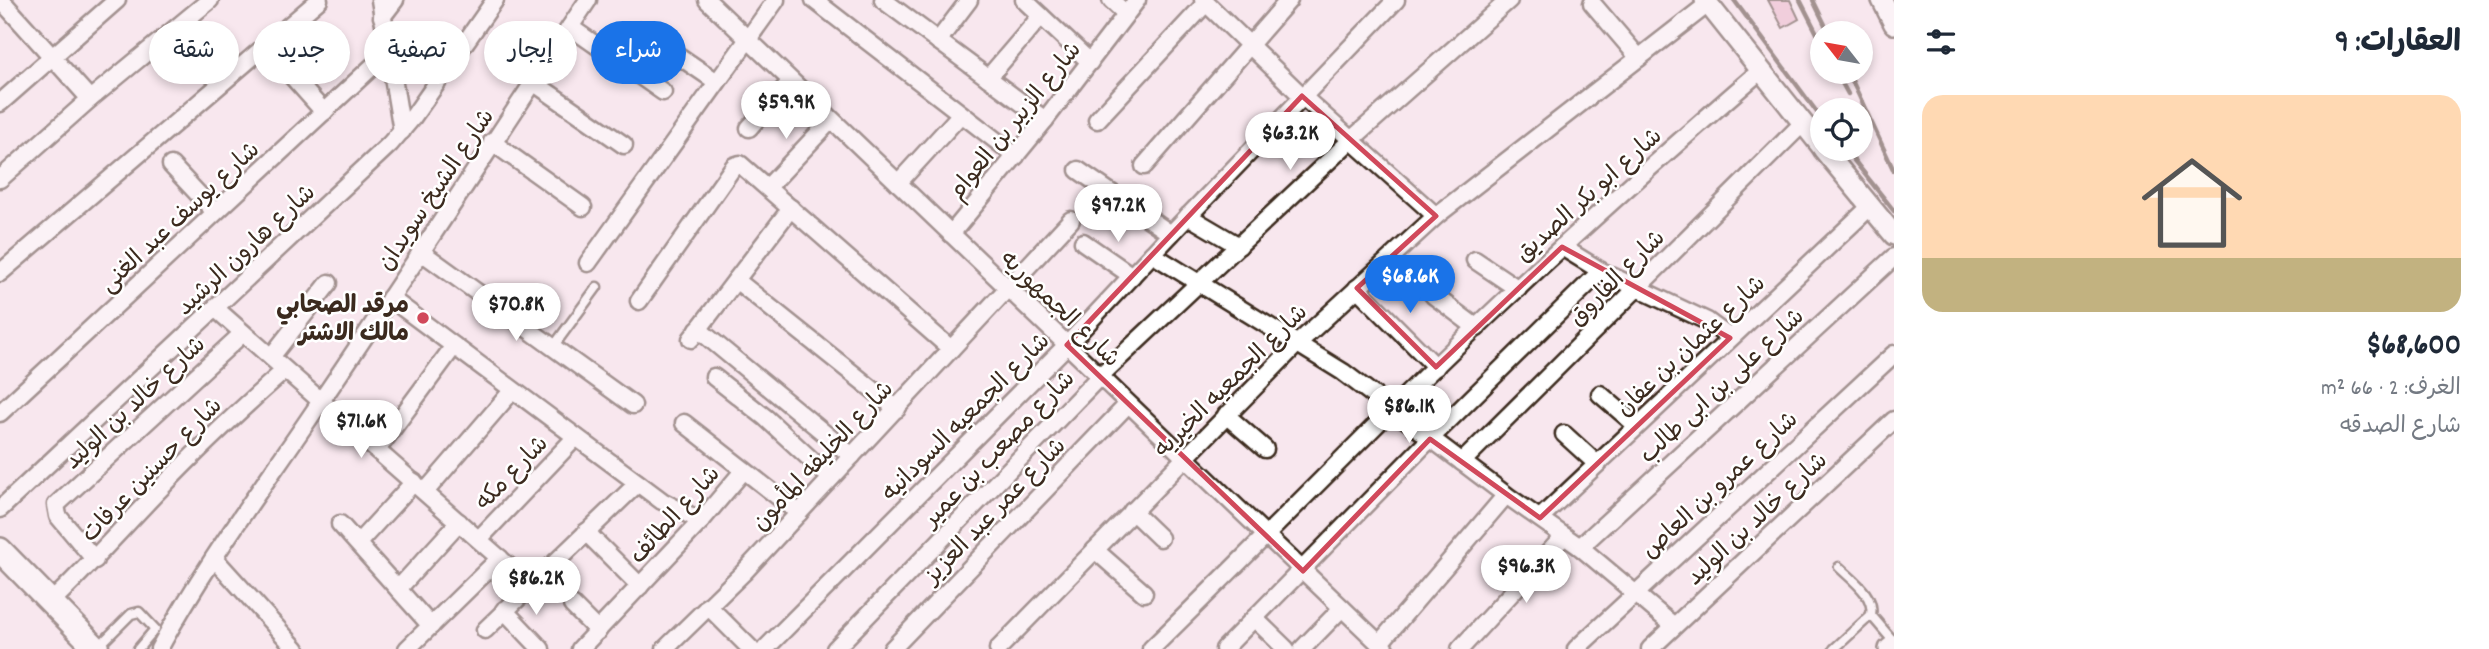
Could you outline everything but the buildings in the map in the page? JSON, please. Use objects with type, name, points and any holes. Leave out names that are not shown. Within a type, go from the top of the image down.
[{"type":"main road","points":[[0,550],[97,649]]},
{"type":"street","points":[[0,103],[117,0]]},
{"type":"street","points":[[182,0],[194,13]]},
{"type":"street","points":[[0,179],[89,99],[210,0]]},
{"type":"street","points":[[294,21],[319,0]]},
{"type":"street","points":[[380,0],[384,21]]},
{"type":"street","points":[[383,17],[395,0]]},
{"type":"street","name":"شارع هارون الرشيد","points":[[0,509],[402,131],[495,0]]},
{"type":"street","name":"شارع الشيخ سويدان","points":[[574,21],[588,0]]},
{"type":"street","name":"شارع الجمهوريه","points":[[707,0],[1383,648]]},
{"type":"street","points":[[589,263],[776,0]]},
{"type":"street","points":[[814,0],[1016,156]]},
{"type":"street","points":[[938,41],[969,0]]},
{"type":"street","points":[[1024,0],[1090,62]]},
{"type":"street","points":[[1111,0],[1126,14]]},
{"type":"street","name":"شارع الزبير بن العوام","points":[[951,234],[1045,120],[1137,0]]},
{"type":"street","points":[[1144,166],[1289,0]]},
{"type":"street","name":"شارع الجمعيه السودانيه","points":[[765,649],[1067,345],[1396,0]]},
{"type":"street","name":"شارع مصعب بن عمير","points":[[835,649],[1100,376],[1352,139],[1509,0]]},
{"type":"street","points":[[1882,0],[1894,24]]},
{"type":"street","points":[[887,1],[1045,120]]},
{"type":"street","points":[[1097,120],[1205,2],[1302,96],[1436,216]]},
{"type":"street","points":[[1707,2],[1810,134]]},
{"type":"street","name":"شارع الجمعيه الخيريه","points":[[998,649],[1184,457],[1357,288],[1436,216],[1707,2]]},
{"type":"street","points":[[1592,3],[1639,58]]},
{"type":"street","points":[[4,5],[89,99]]},
{"type":"street","points":[[988,78],[1041,16]]},
{"type":"street","points":[[577,32],[663,92]]},
{"type":"street","points":[[0,273],[253,56]]},
{"type":"street","points":[[686,61],[717,82]]},
{"type":"street","name":"شارع ابو بكر الصديق","points":[[1151,649],[1267,537],[1393,409],[1562,247],[1760,71]]},
{"type":"street","name":"شارع يوسف عبد الغنى","points":[[0,413],[364,74]]},
{"type":"street","points":[[749,128],[791,81]]},
{"type":"street","points":[[299,84],[324,112]]},
{"type":"street","points":[[394,84],[402,131]]},
{"type":"street","name":"شارع الشيخ سويدان","points":[[159,649],[214,558],[532,84]]},
{"type":"street","points":[[536,84],[624,145]]},
{"type":"street","points":[[898,183],[961,114]]},
{"type":"street","points":[[768,187],[831,120]]},
{"type":"street","name":"شارع الفاروق","points":[[1462,462],[1802,124]]},
{"type":"street","points":[[492,142],[583,207]]},
{"type":"street","points":[[1833,161],[1894,235]]},
{"type":"street","points":[[639,301],[737,164],[743,165],[951,349]]},
{"type":"street","points":[[171,165],[215,212]]},
{"type":"street","points":[[1078,170],[1171,234]]},
{"type":"street","name":"شارع عثمان بن عفان","points":[[1540,519],[1871,206]]},
{"type":"street","points":[[791,208],[694,334],[852,456]]},
{"type":"street","points":[[1188,216],[1239,246]]},
{"type":"street","name":"شارع الخليفه المأمون","points":[[665,649],[799,513],[1071,220]]},
{"type":"street","points":[[1083,242],[1132,276]]},
{"type":"street","points":[[1562,247],[1636,289],[1707,321],[1730,338]]},
{"type":"street","points":[[420,251],[632,405]]},
{"type":"street","points":[[1152,254],[1298,343],[1393,409],[1430,439],[1580,547],[1674,626]]},
{"type":"street","name":"شارع على بن ابى طالب","points":[[1580,547],[1894,257]]},
{"type":"street","points":[[1475,260],[1518,289]]},
{"type":"street","points":[[1224,649],[1430,439],[1601,271]]},
{"type":"street","points":[[736,280],[897,409]]},
{"type":"street","points":[[271,357],[328,283]]},
{"type":"street","points":[[1357,288],[1436,367]]},
{"type":"street","points":[[1433,295],[1477,328]]},
{"type":"street","points":[[390,298],[638,483],[680,512],[701,522]]},
{"type":"street","points":[[215,308],[530,585]]},
{"type":"street","name":"شارع خالد بن الوليد","points":[[95,560],[58,516],[56,505],[243,333]]},
{"type":"street","points":[[377,450],[454,346]]},
{"type":"street","name":"شارع عمرو بن العاص","points":[[1576,649],[1894,354]]},
{"type":"street","name":"شارع حسنين عرفات","points":[[51,602],[95,560],[178,470],[285,370]]},
{"type":"street","points":[[714,377],[766,418],[831,478]]},
{"type":"street","points":[[358,544],[419,487],[512,391]]},
{"type":"street","points":[[1600,394],[1637,426]]},
{"type":"street","name":"شارع عمر عبد العزيز","points":[[892,649],[1128,404]]},
{"type":"street","points":[[1226,415],[1265,449]]},
{"type":"street","name":"شارع خالد بن الوليد","points":[[1650,649],[1894,420]]},
{"type":"street","points":[[684,423],[799,513]]},
{"type":"street","points":[[1564,434],[1597,464]]},
{"type":"street","name":"شارع مكه","points":[[479,539],[576,437]]},
{"type":"street","name":"شارع الطائف","points":[[580,649],[701,522],[744,470]]},
{"type":"street","points":[[485,630],[638,483]]},
{"type":"street","points":[[1383,648],[1506,495]]},
{"type":"street","points":[[1132,511],[1160,538]]},
{"type":"street","points":[[398,589],[460,522]]},
{"type":"street","points":[[340,524],[431,626]]},
{"type":"street","points":[[586,532],[640,586]]},
{"type":"street","points":[[1460,649],[1564,536]]},
{"type":"street","points":[[1095,550],[1144,593]]},
{"type":"street","points":[[214,558],[296,649]]},
{"type":"street","points":[[407,649],[500,558]]},
{"type":"street","points":[[572,605],[598,631]]},
{"type":"street","points":[[708,606],[751,649]]},
{"type":"street","points":[[1302,649],[1342,608]]},
{"type":"street","points":[[504,610],[541,649]]},
{"type":"street","points":[[1254,618],[1286,649]]},
{"type":"street","points":[[1889,649],[1894,644]]},
{"type":"lane","points":[[553,348],[597,287]]},
{"type":"lane","points":[[1833,649],[1871,615],[1872,607],[1870,599],[1839,567]]},
{"type":"lane","points":[[97,649],[135,612],[142,615],[155,629],[138,649]]},
{"type":"lane","points":[[1871,615],[1894,644]]},
{"type":"highlighted area","points":[[1302,96],[1436,216],[1357,288],[1436,367],[1562,247],[1730,338],[1540,518],[1430,439],[1303,571],[1067,345]]},
{"type":"railway","points":[[1734,0],[1810,103]]},
{"type":"railway","points":[[1800,0],[1811,21]]},
{"type":"railway","points":[[1813,0],[1823,21]]},
{"type":"railway","points":[[1843,84],[1848,94]]},
{"type":"railway","points":[[1854,84],[1894,171]]},
{"type":"railway","points":[[1854,161],[1894,211]]},
{"type":"place","name":"مرقد الصحابي مالك الاشتر","points":[[423,318]]}]
